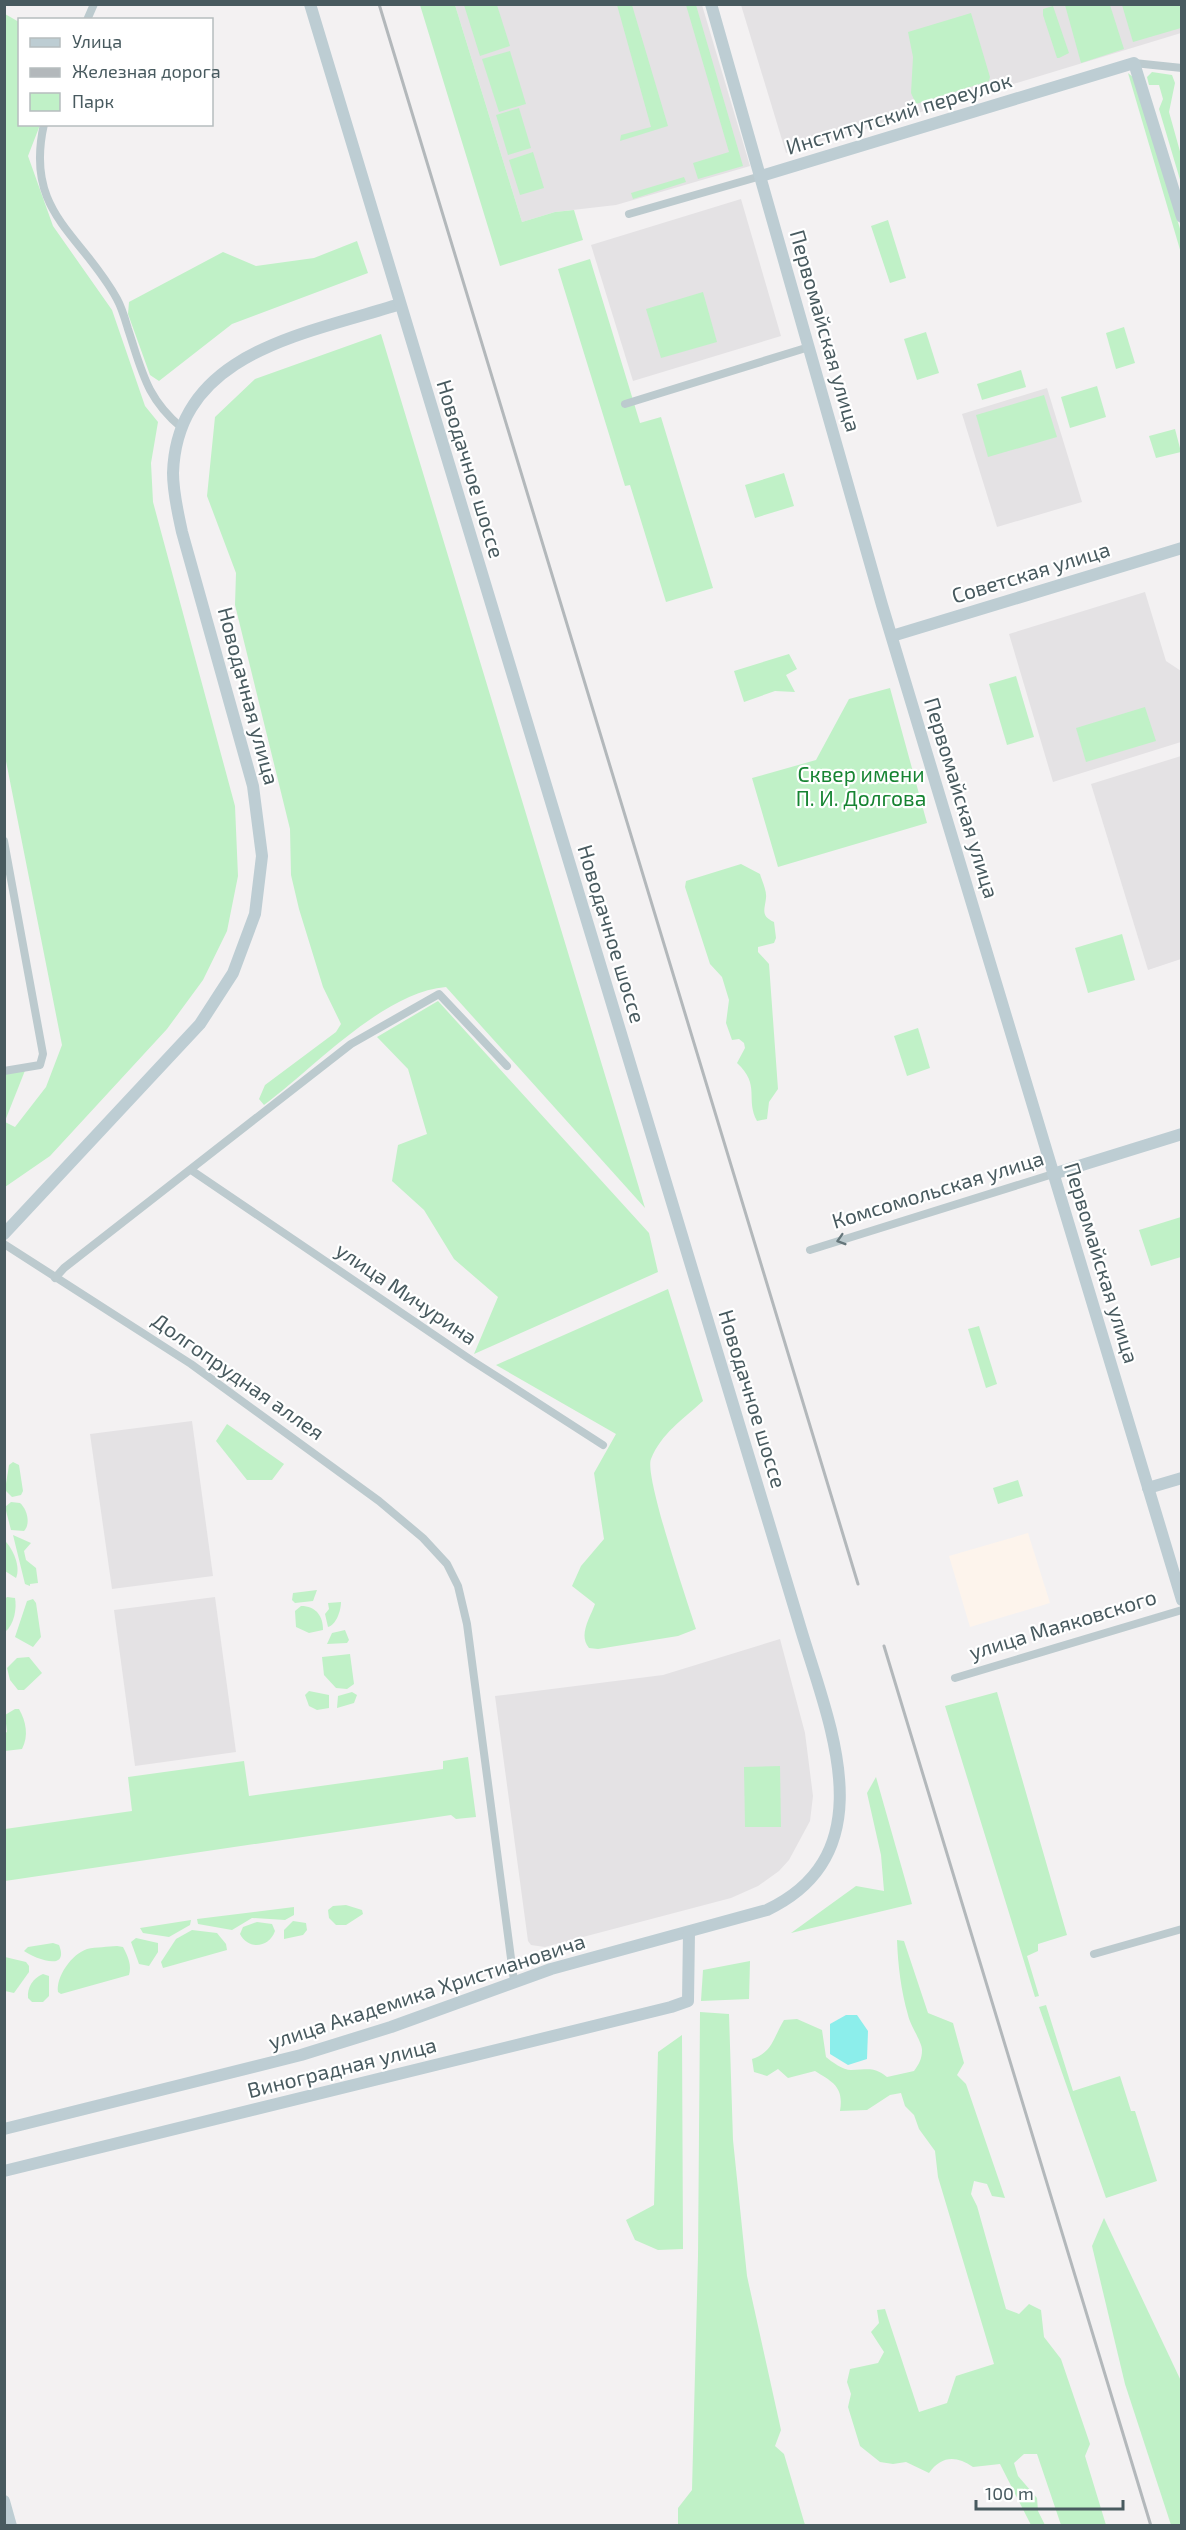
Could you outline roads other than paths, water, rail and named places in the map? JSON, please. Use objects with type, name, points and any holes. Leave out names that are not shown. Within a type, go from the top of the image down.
[{"type":"street","points":[[88,18],[94,4]]},
{"type":"street","name":"Новодачное шоссе","points":[[310,4],[730,1394],[834,1746],[841,1781],[840,1814],[832,1843],[814,1873]]},
{"type":"street","name":"Первомайская улица","points":[[711,4],[892,636],[1182,1600]]},
{"type":"street","points":[[1134,63],[1182,217]]},
{"type":"street","name":"Институтский переулок","points":[[629,214],[1134,63],[1182,68]]},
{"type":"street","points":[[44,126],[41,166],[50,206],[119,301],[153,399],[182,428]]},
{"type":"street","name":"Новодачная улица","points":[[4,1234],[200,1024],[233,973],[255,914],[262,856],[258,810],[247,760],[177,511],[173,476],[175,453],[190,408],[205,388],[225,370],[251,353],[400,304]]},
{"type":"street","points":[[625,404],[809,346]]},
{"type":"street","name":"Советская улица","points":[[892,636],[1182,548]]},
{"type":"street","points":[[4,841],[42,1041],[40,1065],[34,1070],[4,1071]]},
{"type":"street","points":[[55,1278],[351,1044],[439,994],[507,1066]]},
{"type":"street","name":"Комсомольская улица","points":[[810,1250],[1182,1134]]},
{"type":"street","name":"улица Мичурина","points":[[191,1170],[471,1360],[603,1445]]},
{"type":"street","name":"Долгопрудная аллея","points":[[4,1245],[191,1364],[278,1425],[379,1501],[439,1554],[455,1580],[467,1624],[514,1981]]},
{"type":"street","points":[[1148,1488],[1182,1478]]},
{"type":"street","name":"улица Маяковского","points":[[955,1678],[1182,1610]]},
{"type":"street","name":"улица Академика Христиановича","points":[[4,2129],[321,2049],[399,2025],[514,1981],[777,1905],[802,1887],[814,1873]]},
{"type":"street","points":[[1095,1954],[1182,1929]]},
{"type":"street","name":"Виноградная улица","points":[[4,2171],[661,2010],[688,2001],[689,1932]]},
{"type":"street","points":[[4,2501],[10,2526]]},
{"type":"water","points":[[846,2015],[857,2015],[868,2031],[867,2059],[848,2065],[830,2054],[830,2024]]},
{"type":"railway","points":[[379,4],[858,1584]]},
{"type":"railway","points":[[884,1646],[1151,2526]]},
{"type":"park label","name":"Сквер имени П. И. Долгова","points":[[861,787]]}]
